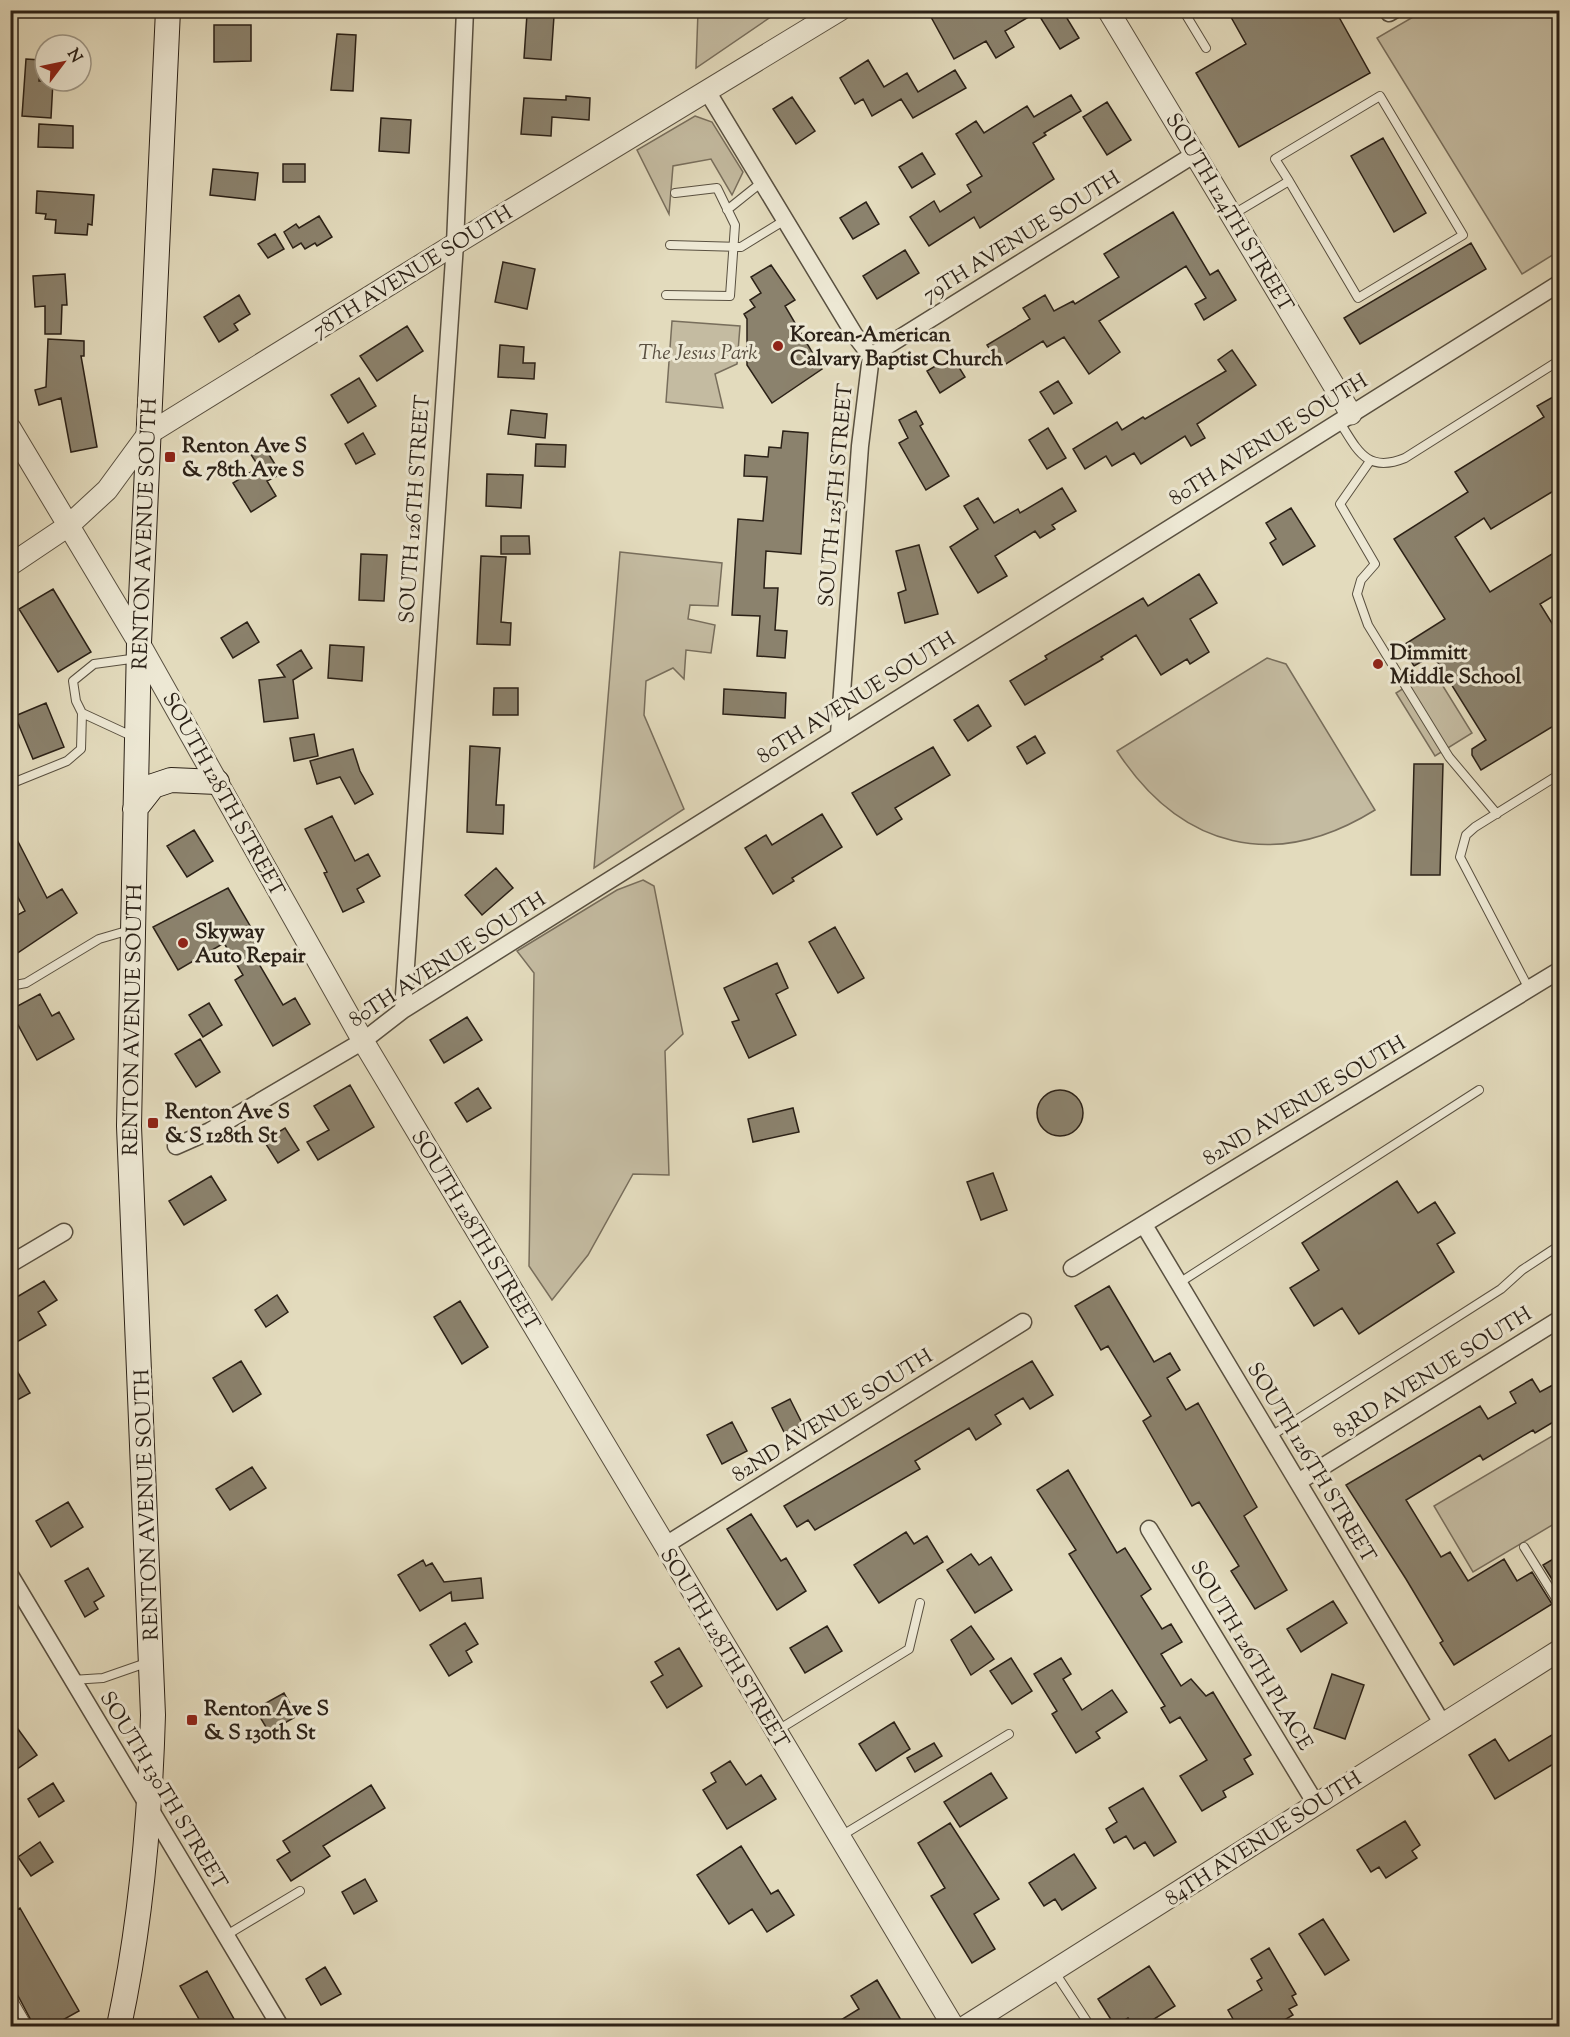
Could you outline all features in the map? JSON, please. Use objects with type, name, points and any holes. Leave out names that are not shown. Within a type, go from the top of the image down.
[{"type":"main road","name":"RENTON AVENUE SOUTH","points":[[119,2026],[129,1979],[150,1812],[152,1660],[129,1126],[138,650],[168,10]]},
{"type":"main road","points":[[135,809],[153,786],[171,780],[217,782]]},
{"type":"street","name":"SOUTH 126TH STREET","points":[[403,1010],[455,244],[465,10]]},
{"type":"street","name":"78TH AVENUE SOUTH","points":[[10,565],[68,526],[115,482],[148,434],[840,10]]},
{"type":"street","name":"SOUTH 124TH STREET","points":[[1108,10],[1232,215],[1345,417]]},
{"type":"street","name":"SOUTH 125TH STREET","points":[[707,91],[854,334],[870,356],[860,446],[839,734]]},
{"type":"street","name":"79TH AVENUE SOUTH","points":[[870,356],[1195,154]]},
{"type":"street","name":"80TH AVENUE SOUTH","points":[[176,1146],[210,1131],[363,1041],[403,1010],[839,734],[1560,284]]},
{"type":"street","name":"SOUTH 128TH STREET","points":[[10,428],[217,782],[363,1041],[952,2026]]},
{"type":"street","name":"82ND AVENUE SOUTH","points":[[1072,1268],[1560,970]]},
{"type":"street","name":"SOUTH 126TH STREET","points":[[1144,1225],[1442,1723]]},
{"type":"street","points":[[10,1264],[64,1232]]},
{"type":"street","name":"83RD AVENUE SOUTH","points":[[1298,1482],[1560,1319]]},
{"type":"street","name":"82ND AVENUE SOUTH","points":[[664,1546],[1023,1322]]},
{"type":"street","name":"SOUTH 126TH PLACE","points":[[1149,1529],[1316,1804]]},
{"type":"street","name":"SOUTH 130TH STREET","points":[[10,1575],[280,2026]]},
{"type":"street","name":"84TH AVENUE SOUTH","points":[[966,2026],[1560,1650]]},
{"type":"lane","points":[[1183,10],[1206,48]]},
{"type":"lane","points":[[1380,96],[1463,235],[1358,298],[1289,181],[1275,159],[1380,96]]},
{"type":"lane","points":[[1232,215],[1289,181]]},
{"type":"lane","points":[[727,210],[762,182]]},
{"type":"lane","points":[[666,295],[730,296],[735,225],[717,188],[675,193]]},
{"type":"lane","points":[[670,245],[741,247],[785,220]]},
{"type":"lane","points":[[1345,417],[1358,450],[1370,461],[1392,463],[1405,458],[1560,360]]},
{"type":"lane","points":[[1370,461],[1340,504],[1375,564],[1361,580],[1357,594],[1368,625],[1449,757],[1497,814]]},
{"type":"lane","points":[[10,784],[67,761],[81,749],[82,713],[76,701],[73,681],[94,664],[138,650]]},
{"type":"lane","points":[[82,713],[137,739]]},
{"type":"lane","points":[[1529,989],[1460,857],[1466,835],[1560,774]]},
{"type":"lane","points":[[10,986],[26,983],[99,939],[133,929]]},
{"type":"lane","points":[[1179,1283],[1479,1090]]},
{"type":"lane","points":[[1271,1436],[1501,1289],[1522,1270],[1560,1245]]},
{"type":"lane","points":[[1524,1547],[1560,1605]]},
{"type":"lane","points":[[775,1732],[909,1649],[920,1603]]},
{"type":"lane","points":[[72,1680],[103,1678],[152,1660]]},
{"type":"lane","points":[[838,1838],[1009,1734]]},
{"type":"lane","points":[[225,1936],[300,1892]]},
{"type":"lane","points":[[1054,1971],[1090,2026]]},
{"type":"lane","points":[[10,1995],[28,2026]]},
{"type":"green space","points":[[777,10],[778,12],[696,68],[698,11]]},
{"type":"green space","points":[[1425,10],[1559,11],[1559,251],[1522,274],[1377,38]]},
{"type":"green space","points":[[695,116],[712,122],[743,172],[732,195],[711,159],[673,166],[669,214],[637,150]]},
{"type":"green space","name":"The Jesus Park","points":[[672,321],[740,326],[737,364],[715,374],[723,408],[666,402]]},
{"type":"green space","points":[[620,552],[722,563],[718,606],[690,605],[688,619],[715,625],[711,653],[686,650],[684,679],[673,668],[646,681],[644,715],[684,809],[594,868]]},
{"type":"green space","points":[[1267,658],[1286,664],[1375,810],[1338,829],[1302,841],[1266,844],[1232,840],[1200,829],[1170,810],[1142,784],[1117,751]]},
{"type":"green space","points":[[1433,670],[1472,733],[1435,756],[1396,693]]},
{"type":"green space","points":[[643,880],[654,886],[683,1034],[665,1051],[669,1175],[633,1174],[588,1255],[552,1300],[529,1266],[534,973],[517,951],[617,890]]},
{"type":"green space","points":[[1559,1432],[1559,1521],[1473,1572],[1434,1506]]},
{"type":"building","points":[[943,10],[1062,10],[1079,38],[1060,49],[1037,12],[1005,31],[1014,47],[996,58],[986,41],[954,59],[931,17]]},
{"type":"building","points":[[1227,10],[1335,10],[1370,73],[1239,147],[1196,73],[1246,44]]},
{"type":"building","points":[[527,14],[554,16],[551,60],[524,58]]},
{"type":"building","points":[[214,25],[251,25],[251,61],[214,62]]},
{"type":"building","points":[[337,34],[356,35],[353,91],[331,90]]},
{"type":"building","points":[[26,59],[33,59],[33,93],[52,93],[51,118],[22,116]]},
{"type":"building","points":[[868,60],[884,87],[907,73],[918,92],[955,70],[966,88],[913,118],[901,99],[872,116],[863,99],[855,104],[840,78]]},
{"type":"building","points":[[1071,95],[1081,111],[1044,133],[1046,135],[1033,143],[1054,179],[980,228],[974,217],[929,246],[910,217],[934,201],[940,212],[971,192],[967,185],[982,176],[956,134],[976,121],[984,133],[1027,106],[1034,117]]},
{"type":"building","points":[[566,96],[590,98],[589,120],[552,117],[551,136],[521,134],[524,98],[566,100]]},
{"type":"building","points":[[792,97],[815,131],[796,144],[773,109]]},
{"type":"building","points":[[1107,102],[1131,140],[1107,155],[1083,117]]},
{"type":"building","points":[[381,118],[411,120],[409,153],[379,151]]},
{"type":"building","points":[[39,124],[73,126],[73,148],[38,147]]},
{"type":"building","points":[[1383,138],[1426,213],[1394,232],[1351,156]]},
{"type":"building","points":[[922,153],[935,174],[912,188],[899,167]]},
{"type":"building","points":[[283,164],[305,164],[305,182],[283,182]]},
{"type":"building","points":[[213,169],[258,173],[255,200],[210,195]]},
{"type":"building","points":[[37,191],[94,195],[92,225],[88,224],[87,235],[55,233],[56,220],[45,219],[46,214],[36,213]]},
{"type":"building","points":[[866,202],[879,224],[853,239],[840,218]]},
{"type":"building","points":[[1173,212],[1210,275],[1218,270],[1236,300],[1204,320],[1195,304],[1206,298],[1186,266],[1099,321],[1120,352],[1089,374],[1064,337],[1047,347],[1043,341],[1001,367],[987,345],[1030,319],[1023,308],[1045,295],[1054,311],[1073,301],[1075,304],[1119,277],[1104,254]]},
{"type":"building","points":[[319,216],[332,237],[317,246],[315,243],[305,249],[301,243],[293,248],[284,232],[296,224],[299,228]]},
{"type":"building","points":[[275,234],[284,249],[268,258],[258,244]]},
{"type":"building","points":[[1471,243],[1486,269],[1360,344],[1344,318]]},
{"type":"building","points":[[905,250],[919,273],[877,299],[863,276]]},
{"type":"building","points":[[503,262],[535,269],[527,309],[495,302]]},
{"type":"building","name":"Korean-American Calvary Baptist Church","points":[[771,265],[795,300],[785,306],[822,369],[772,403],[747,365],[747,319],[744,314],[755,307],[750,300],[761,293],[751,277]]},
{"type":"building","points":[[65,274],[67,305],[62,305],[61,334],[45,334],[45,306],[35,307],[33,276]]},
{"type":"building","points":[[239,295],[250,314],[234,324],[238,330],[219,342],[204,317]]},
{"type":"building","points":[[407,326],[423,351],[377,381],[360,356]]},
{"type":"building","points":[[48,339],[84,341],[84,356],[81,356],[97,447],[71,452],[61,398],[39,405],[35,390],[46,387]]},
{"type":"building","points":[[500,345],[524,347],[523,363],[535,363],[534,379],[498,377]]},
{"type":"building","points":[[1232,350],[1256,385],[1197,424],[1205,438],[1191,446],[1185,436],[1141,464],[1134,453],[1112,466],[1106,456],[1085,469],[1073,449],[1117,422],[1122,430],[1143,417],[1145,419],[1226,371],[1218,360]]},
{"type":"building","points":[[952,356],[965,377],[940,393],[927,371]]},
{"type":"building","points":[[359,378],[376,406],[348,423],[331,395]]},
{"type":"building","points":[[1058,381],[1072,403],[1054,414],[1040,392]]},
{"type":"building","points":[[1560,393],[1560,487],[1491,529],[1484,518],[1455,537],[1490,592],[1560,549],[1560,592],[1540,604],[1560,636],[1560,722],[1481,770],[1472,755],[1472,749],[1486,740],[1433,655],[1414,666],[1402,646],[1445,619],[1394,539],[1468,492],[1455,472],[1544,417],[1537,406]]},
{"type":"building","points":[[511,410],[547,414],[545,438],[508,434]]},
{"type":"building","points":[[916,411],[923,424],[920,426],[949,476],[926,490],[899,443],[908,438],[899,420]]},
{"type":"building","points":[[1048,428],[1066,458],[1047,469],[1029,440]]},
{"type":"building","points":[[783,431],[808,433],[801,554],[766,551],[764,588],[778,588],[775,630],[787,631],[785,658],[757,656],[760,616],[732,615],[738,519],[763,521],[767,477],[744,476],[745,455],[768,457],[769,447],[781,448]]},
{"type":"building","points":[[363,433],[375,454],[356,464],[345,444]]},
{"type":"building","points":[[536,444],[566,445],[565,467],[535,466]]},
{"type":"building","points":[[263,445],[281,474],[267,481],[276,496],[251,512],[233,483],[259,467],[250,453]]},
{"type":"building","points":[[487,474],[523,475],[521,508],[486,506]]},
{"type":"building","points":[[1062,488],[1076,511],[1052,525],[1055,529],[1040,538],[1035,531],[995,556],[1007,576],[978,593],[950,547],[978,529],[964,506],[978,498],[994,523],[1018,509],[1020,513]]},
{"type":"building","points":[[1291,508],[1315,546],[1283,565],[1270,543],[1276,539],[1266,523]]},
{"type":"building","points":[[501,536],[529,536],[530,554],[501,554]]},
{"type":"building","points":[[919,545],[938,614],[905,623],[898,593],[906,590],[896,551]]},
{"type":"building","points":[[361,554],[387,555],[384,601],[359,600]]},
{"type":"building","points":[[481,556],[506,557],[501,622],[511,623],[510,645],[477,644]]},
{"type":"building","points":[[1199,574],[1217,603],[1190,619],[1209,652],[1190,664],[1187,659],[1161,675],[1136,635],[1101,657],[1103,659],[1025,705],[1010,681],[1047,659],[1045,656],[1143,598],[1148,606]]},
{"type":"building","points":[[53,589],[91,652],[58,672],[19,609]]},
{"type":"building","points":[[247,622],[259,642],[233,658],[221,638]]},
{"type":"building","points":[[330,645],[364,647],[362,681],[328,678]]},
{"type":"building","points":[[301,650],[312,668],[293,680],[298,718],[264,722],[259,680],[285,677],[277,665]]},
{"type":"building","points":[[494,688],[518,688],[518,715],[493,715]]},
{"type":"building","points":[[724,689],[786,693],[785,718],[723,714]]},
{"type":"building","points":[[46,703],[64,747],[33,759],[15,716]]},
{"type":"building","points":[[978,705],[991,726],[968,741],[954,720]]},
{"type":"building","points":[[314,734],[318,756],[294,761],[290,738]]},
{"type":"building","points":[[1035,736],[1045,753],[1027,764],[1017,747]]},
{"type":"building","points":[[470,746],[500,748],[496,805],[504,805],[503,834],[467,832]]},
{"type":"building","points":[[933,747],[950,775],[895,808],[902,819],[877,835],[852,793]]},
{"type":"building","points":[[353,749],[360,771],[373,794],[355,804],[340,777],[317,784],[310,761]]},
{"type":"building","points":[[1414,764],[1443,764],[1440,875],[1411,875]]},
{"type":"building","points":[[822,814],[842,847],[792,878],[794,881],[773,894],[745,848],[766,835],[772,845]]},
{"type":"building","points":[[332,816],[355,861],[368,854],[380,876],[357,889],[364,902],[343,912],[324,873],[327,872],[305,829]]},
{"type":"building","points":[[10,826],[47,898],[62,889],[77,913],[10,958],[10,919],[25,911],[10,882]]},
{"type":"building","points":[[194,830],[213,861],[187,877],[167,846]]},
{"type":"building","points":[[496,868],[513,888],[482,915],[465,895]]},
{"type":"building","points":[[228,888],[259,941],[249,947],[283,1005],[295,998],[310,1024],[273,1046],[235,980],[243,975],[224,943],[178,970],[153,927]]},
{"type":"building","points":[[835,927],[864,978],[838,993],[809,942]]},
{"type":"building","points":[[777,963],[788,988],[776,994],[796,1035],[749,1058],[732,1022],[739,1020],[724,988]]},
{"type":"building","points":[[40,994],[52,1016],[59,1012],[74,1039],[37,1060],[10,1010]]},
{"type":"building","points":[[209,1003],[222,1025],[203,1037],[189,1015]]},
{"type":"building","points":[[467,1017],[482,1040],[444,1063],[430,1040]]},
{"type":"building","points":[[200,1039],[220,1072],[196,1087],[175,1054]]},
{"type":"building","points":[[350,1085],[374,1127],[318,1160],[307,1142],[329,1130],[314,1106]]},
{"type":"building","points":[[478,1088],[491,1108],[467,1122],[455,1103]]},
{"type":"building","points":[[1060,1090],[1076,1097],[1083,1113],[1076,1129],[1060,1136],[1044,1129],[1037,1113],[1044,1097]]},
{"type":"building","points":[[793,1108],[799,1132],[753,1142],[748,1119]]},
{"type":"building","points":[[285,1128],[299,1150],[278,1163],[264,1141]]},
{"type":"building","points":[[993,1173],[1007,1210],[981,1220],[967,1182]]},
{"type":"building","points":[[211,1176],[226,1200],[184,1225],[169,1201]]},
{"type":"building","points":[[1397,1181],[1418,1213],[1435,1202],[1455,1233],[1437,1244],[1454,1272],[1359,1334],[1342,1308],[1314,1326],[1290,1288],[1319,1270],[1302,1243]]},
{"type":"building","points":[[44,1281],[57,1300],[38,1312],[46,1325],[10,1346],[10,1301]]},
{"type":"building","points":[[1109,1286],[1154,1362],[1170,1353],[1180,1370],[1167,1378],[1186,1410],[1198,1403],[1257,1507],[1244,1516],[1287,1590],[1255,1609],[1231,1571],[1239,1566],[1199,1502],[1192,1506],[1143,1421],[1151,1416],[1108,1346],[1101,1350],[1075,1306]]},
{"type":"building","points":[[277,1295],[288,1312],[266,1327],[255,1310]]},
{"type":"building","points":[[460,1301],[488,1347],[462,1364],[434,1317]]},
{"type":"building","points":[[10,1359],[30,1393],[10,1404]]},
{"type":"building","points":[[241,1361],[261,1394],[233,1412],[213,1378]]},
{"type":"building","points":[[1032,1361],[1053,1395],[1030,1409],[1023,1398],[995,1415],[1001,1424],[976,1440],[969,1428],[915,1461],[920,1469],[815,1530],[808,1520],[797,1527],[784,1506]]},
{"type":"building","points":[[1532,1379],[1540,1392],[1560,1381],[1560,1418],[1535,1433],[1533,1430],[1483,1460],[1480,1455],[1406,1500],[1441,1557],[1450,1552],[1468,1581],[1504,1559],[1517,1581],[1532,1572],[1552,1604],[1454,1665],[1440,1643],[1443,1641],[1406,1579],[1346,1485],[1480,1406],[1488,1419],[1516,1403],[1510,1392]]},
{"type":"building","points":[[790,1399],[803,1425],[785,1434],[772,1408]]},
{"type":"building","points":[[732,1422],[747,1451],[722,1464],[707,1435]]},
{"type":"building","points":[[252,1467],[266,1488],[230,1510],[216,1489]]},
{"type":"building","points":[[1068,1470],[1117,1553],[1125,1548],[1151,1589],[1141,1596],[1162,1629],[1171,1624],[1182,1642],[1161,1654],[1181,1686],[1191,1679],[1206,1696],[1213,1692],[1251,1755],[1244,1759],[1253,1774],[1223,1791],[1226,1797],[1202,1811],[1180,1776],[1207,1760],[1180,1717],[1170,1723],[1161,1708],[1165,1706],[1069,1554],[1076,1550],[1037,1490]]},
{"type":"building","points":[[68,1502],[83,1527],[51,1547],[36,1521]]},
{"type":"building","points":[[751,1514],[781,1561],[786,1558],[806,1591],[777,1610],[727,1529]]},
{"type":"building","points":[[906,1532],[914,1544],[927,1536],[943,1562],[879,1603],[854,1565]]},
{"type":"building","points":[[971,1554],[979,1565],[991,1557],[1012,1590],[975,1613],[947,1570]]},
{"type":"building","points":[[1560,1555],[1560,1592],[1543,1565]]},
{"type":"building","points":[[423,1560],[426,1566],[432,1563],[444,1582],[481,1578],[483,1598],[452,1601],[451,1592],[420,1611],[398,1575]]},
{"type":"building","points":[[88,1568],[104,1596],[94,1602],[98,1609],[85,1617],[65,1581]]},
{"type":"building","points":[[1333,1601],[1347,1623],[1301,1652],[1287,1629]]},
{"type":"building","points":[[465,1623],[478,1644],[466,1651],[472,1662],[449,1676],[430,1645]]},
{"type":"building","points":[[827,1626],[842,1651],[805,1673],[790,1648]]},
{"type":"building","points":[[971,1626],[994,1659],[971,1675],[951,1640]]},
{"type":"building","points":[[679,1648],[702,1686],[667,1708],[651,1682],[663,1675],[655,1662]]},
{"type":"building","points":[[1011,1658],[1032,1691],[1012,1704],[990,1671]]},
{"type":"building","points":[[1061,1658],[1071,1674],[1063,1679],[1082,1710],[1112,1690],[1127,1712],[1096,1732],[1100,1738],[1076,1753],[1052,1714],[1057,1711],[1034,1674]]},
{"type":"building","points":[[1332,1674],[1364,1685],[1345,1739],[1314,1728]]},
{"type":"building","points":[[284,1693],[297,1716],[269,1732],[255,1709]]},
{"type":"building","points":[[10,1718],[37,1755],[10,1774]]},
{"type":"building","points":[[894,1722],[910,1749],[876,1771],[859,1744]]},
{"type":"building","points":[[1560,1730],[1560,1760],[1495,1799],[1469,1755],[1495,1739],[1509,1761]]},
{"type":"building","points":[[934,1743],[942,1756],[915,1772],[907,1758]]},
{"type":"building","points":[[730,1761],[746,1785],[761,1775],[776,1799],[727,1829],[703,1790],[716,1782],[711,1773]]},
{"type":"building","points":[[991,1773],[1007,1798],[960,1827],[944,1802]]},
{"type":"building","points":[[53,1783],[64,1801],[39,1817],[28,1799]]},
{"type":"building","points":[[371,1785],[385,1808],[323,1846],[330,1856],[291,1881],[277,1860],[290,1852],[283,1841]]},
{"type":"building","points":[[1143,1788],[1176,1842],[1154,1856],[1145,1842],[1134,1849],[1126,1836],[1114,1843],[1106,1829],[1117,1822],[1109,1808]]},
{"type":"building","points":[[1405,1821],[1420,1845],[1412,1851],[1417,1858],[1386,1878],[1379,1867],[1371,1872],[1357,1850]]},
{"type":"building","points":[[950,1823],[999,1899],[974,1914],[995,1949],[972,1963],[931,1896],[945,1888],[918,1843]]},
{"type":"building","points":[[40,1842],[53,1862],[31,1876],[18,1857]]},
{"type":"building","points":[[741,1846],[771,1894],[778,1890],[794,1915],[767,1932],[752,1909],[729,1924],[697,1875]]},
{"type":"building","points":[[1074,1854],[1096,1888],[1062,1910],[1055,1899],[1044,1906],[1029,1883]]},
{"type":"building","points":[[365,1879],[377,1901],[354,1914],[342,1892]]},
{"type":"building","points":[[20,1908],[79,2011],[52,2026],[34,2026],[16,1992],[10,1989],[10,1914]]},
{"type":"building","points":[[1323,1919],[1349,1960],[1325,1975],[1299,1934]]},
{"type":"building","points":[[1269,1948],[1296,1994],[1292,1996],[1297,2005],[1289,2009],[1293,2015],[1274,2026],[1270,2020],[1258,2026],[1237,2026],[1228,2010],[1262,1990],[1257,1981],[1262,1978],[1251,1959]]},
{"type":"building","points":[[1149,1966],[1175,2006],[1143,2026],[1133,2026],[1128,2018],[1115,2026],[1098,1999]]},
{"type":"building","points":[[325,1967],[341,1994],[321,2005],[306,1979]]},
{"type":"building","points":[[207,1971],[238,2026],[203,2026],[180,1986]]},
{"type":"building","points":[[877,1980],[901,2020],[890,2026],[831,2026],[859,2009],[851,1996]]},
{"type":"building","points":[[10,2009],[21,2026],[10,2026]]},
{"type":"place","name":"Korean-American Calvary Baptist Church","points":[[778,346]]},
{"type":"place","name":"Renton Ave S & 78th Ave S","points":[[170,457]]},
{"type":"place","name":"Dimmitt Middle School","points":[[1378,664]]},
{"type":"place","name":"Skyway Auto Repair","points":[[183,943]]},
{"type":"place","name":"Renton Ave S & S 128th St","points":[[153,1123]]},
{"type":"place","name":"Renton Ave S & S 130th St","points":[[192,1720]]}]
